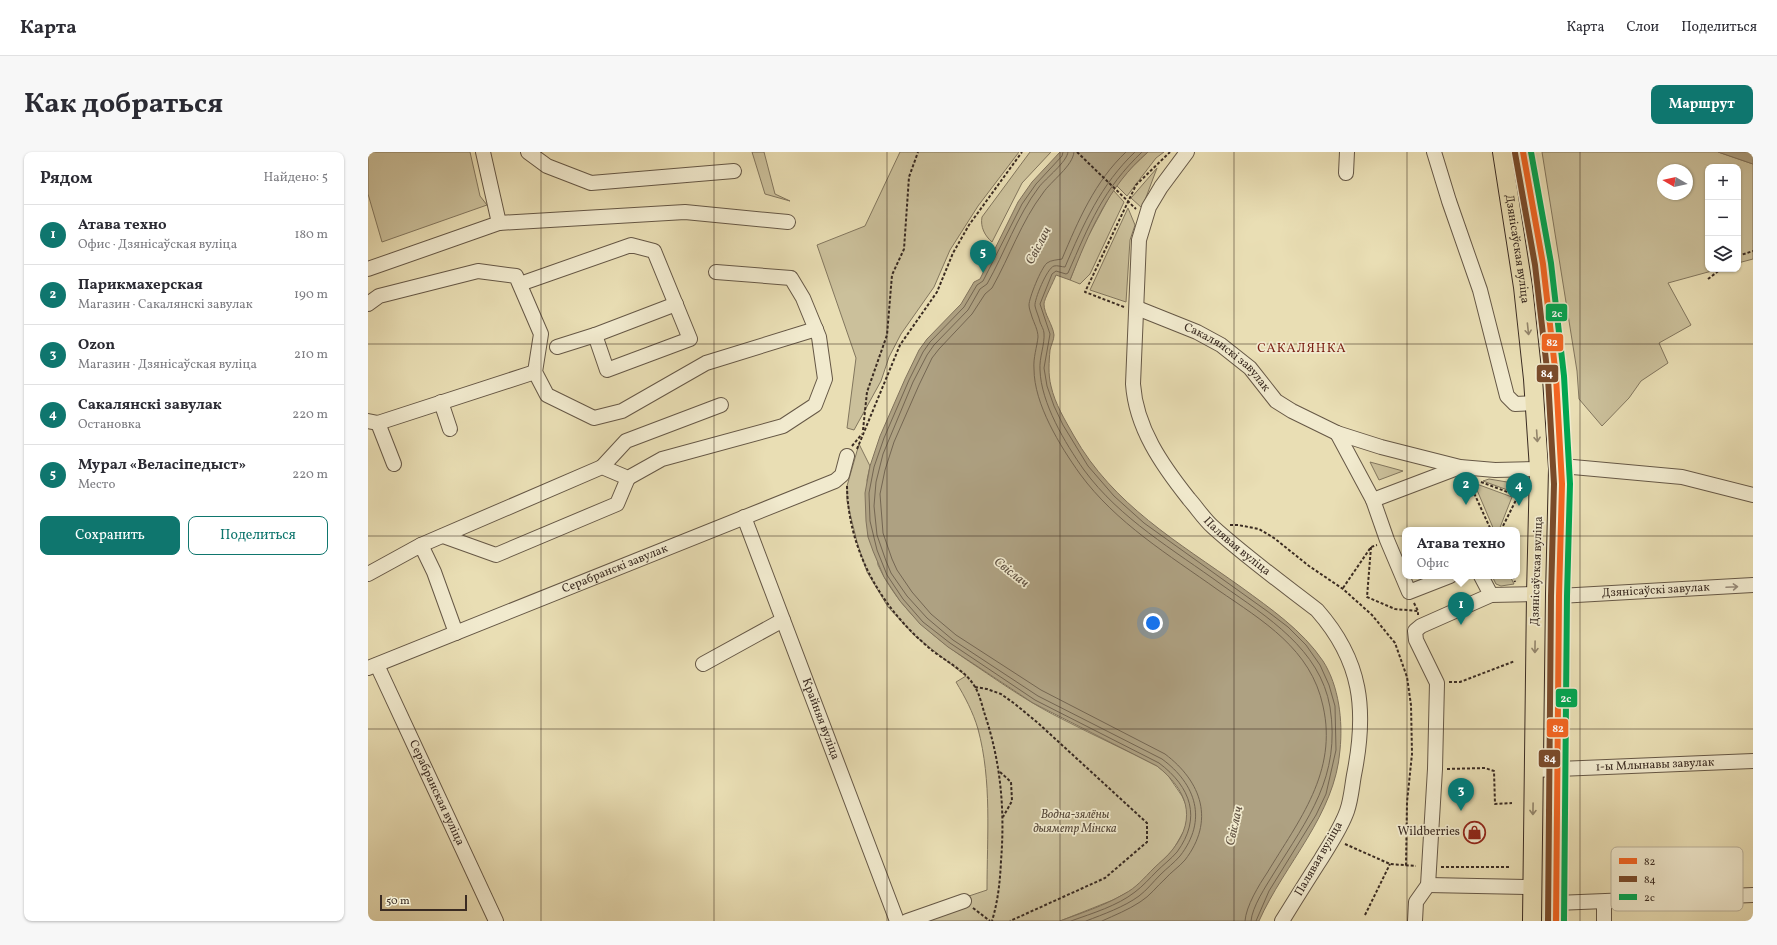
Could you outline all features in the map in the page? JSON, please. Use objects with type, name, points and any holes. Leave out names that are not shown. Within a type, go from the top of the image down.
[{"type":"main road","name":"Дзянісаўская вуліца","points":[[1502,152],[1524,287],[1539,469],[1532,921]]},
{"type":"main road","name":"Дзянісаўская вуліца","points":[[1523,152],[1543,264],[1556,377],[1562,466],[1559,602],[1556,921]]},
{"type":"main road","points":[[1536,588],[1548,597],[1559,602]]},
{"type":"street","points":[[483,152],[500,223]]},
{"type":"street","points":[[528,152],[547,166],[591,183],[734,170]]},
{"type":"street","name":"Палявая вуліца","points":[[1187,152],[1149,207],[1139,240],[1133,384],[1134,398],[1139,416],[1150,443],[1174,480],[1211,526],[1317,610],[1332,626],[1342,644],[1358,685],[1361,719],[1358,755],[1347,810],[1334,838],[1282,921]]},
{"type":"street","points":[[1346,173],[1347,152]]},
{"type":"street","points":[[1434,152],[1449,201],[1480,290],[1507,396],[1515,404],[1534,403]]},
{"type":"street","points":[[368,269],[500,223],[685,212],[788,222]]},
{"type":"street","points":[[520,284],[631,245],[654,251],[690,339],[607,370],[595,335]]},
{"type":"street","points":[[368,304],[379,296],[478,271],[516,276],[541,334],[535,372],[547,395],[594,418],[622,411],[706,363],[816,329]]},
{"type":"street","points":[[443,536],[496,555],[617,504],[628,478],[662,459],[783,426],[815,405],[825,379],[819,337],[803,298],[791,278],[716,272]]},
{"type":"street","points":[[557,347],[595,335],[676,304]]},
{"type":"street","name":"Сакалянскі завулак","points":[[1137,308],[1198,332],[1220,345],[1250,368],[1276,401],[1292,411],[1337,433],[1381,447],[1460,466],[1495,470],[1539,469]]},
{"type":"street","points":[[394,464],[373,422],[535,372]]},
{"type":"street","points":[[441,402],[450,429]]},
{"type":"street","points":[[368,574],[421,545],[602,467],[626,441],[721,406]]},
{"type":"street","points":[[1337,433],[1373,500],[1387,540],[1402,575]]},
{"type":"street","name":"Серабранскі завулак","points":[[372,666],[835,480],[842,476],[851,455]]},
{"type":"street","points":[[1373,500],[1460,466]]},
{"type":"street","points":[[1562,466],[1682,477],[1753,495]]},
{"type":"street","points":[[602,467],[628,478]]},
{"type":"street","name":"Крайняя вуліца","points":[[744,517],[897,921]]},
{"type":"street","points":[[421,545],[434,572],[456,633]]},
{"type":"street","points":[[1404,579],[1409,592],[1442,579]]},
{"type":"street","points":[[1483,579],[1491,595]]},
{"type":"street","name":"Дзянісаўскі завулак","points":[[1559,602],[1753,585]]},
{"type":"street","points":[[1415,921],[1416,902],[1428,885],[1435,769],[1437,683],[1416,640],[1415,631],[1421,626],[1491,595],[1536,588]]},
{"type":"street","points":[[703,664],[784,620]]},
{"type":"street","name":"Серабранская вуліца","points":[[372,666],[496,921]]},
{"type":"street","name":"1-ы Млынавы завулак","points":[[1534,770],[1753,761]]},
{"type":"street","points":[[1428,885],[1532,887]]},
{"type":"street","points":[[1743,895],[1753,895]]},
{"type":"street","points":[[907,921],[964,901]]},
{"type":"street","points":[[1604,902],[1604,921]]},
{"type":"street","points":[[1556,903],[1611,902]]},
{"type":"path","points":[[851,455],[853,442],[863,432],[868,392],[887,334],[892,275],[904,249],[909,177],[918,152]]},
{"type":"path","points":[[851,455],[863,432],[900,345],[937,292],[953,253],[969,225],[1022,152]]},
{"type":"path","points":[[1077,152],[1146,217]]},
{"type":"path","points":[[1137,308],[1133,310],[1085,292],[1136,185],[1170,152]]},
{"type":"path","points":[[1741,255],[1753,251]]},
{"type":"path","points":[[1708,279],[1717,272]]},
{"type":"path","points":[[1490,527],[1466,477],[1518,496],[1503,527]]},
{"type":"path","points":[[849,480],[847,501],[857,542],[867,572],[876,588],[888,607],[915,636],[966,676],[975,687],[990,729],[1000,771],[1003,817],[1003,839],[998,903],[991,921],[964,901]]},
{"type":"path","points":[[1343,589],[1371,547],[1387,540]]},
{"type":"path","points":[[1371,547],[1367,597],[1395,608],[1418,611],[1421,626]]},
{"type":"path","points":[[1514,579],[1517,585]]},
{"type":"path","points":[[1437,683],[1460,682],[1515,660]]},
{"type":"path","points":[[975,687],[1001,694],[1015,704],[1038,723],[1147,823],[1147,842],[1106,878],[1010,921]]},
{"type":"path","points":[[1435,769],[1485,768],[1494,771],[1495,804],[1512,804]]},
{"type":"path","points":[[1000,771],[1011,782],[1012,801],[1003,817]]},
{"type":"path","points":[[1334,838],[1367,855],[1390,864],[1429,867],[1510,867]]},
{"type":"path","points":[[1365,915],[1390,864]]},
{"type":"green space","points":[[368,152],[470,152],[480,196],[487,205],[382,242],[368,194]]},
{"type":"green space","points":[[752,152],[764,152],[775,194],[790,201],[765,194]]},
{"type":"green space","points":[[900,152],[1019,152],[978,206],[950,250],[934,287],[901,334],[889,357],[881,381],[854,430],[847,428],[856,358],[817,245],[865,226]]},
{"type":"green space","points":[[1030,152],[1051,152],[1022,183],[992,242],[984,231],[982,217]]},
{"type":"green space","points":[[1148,152],[1164,152],[1156,158],[1127,196],[1116,185]]},
{"type":"green space","points":[[1542,152],[1718,152],[1753,164],[1753,259],[1741,262],[1741,164],[1705,164],[1705,272],[1708,272],[1668,283],[1691,325],[1659,343],[1668,363],[1641,381],[1629,398],[1602,426],[1579,399],[1577,371]]},
{"type":"green space","points":[[1157,168],[1142,208],[1131,198]]},
{"type":"green space","points":[[1113,190],[1124,202],[1090,274],[1080,284],[1070,280],[1084,244]]},
{"type":"green space","points":[[1128,208],[1135,225],[1130,240],[1126,302],[1090,290]]},
{"type":"green space","name":"Водна-зялёны дыяметр Мінска","points":[[859,444],[870,466],[867,480],[878,565],[896,596],[907,610],[933,634],[961,656],[1041,708],[1157,766],[1167,774],[1182,796],[1187,807],[1188,818],[1185,829],[1173,850],[1134,889],[1113,900],[1060,921],[926,921],[966,897],[987,890],[988,809],[985,768],[976,723],[956,682],[966,676],[915,636],[888,607],[867,572],[857,542],[847,501],[847,486]]},
{"type":"green space","points":[[1370,462],[1403,471],[1379,480]]},
{"type":"green space","points":[[1489,479],[1513,483],[1515,486],[1513,492],[1483,481]]},
{"type":"green space","points":[[1474,483],[1512,497],[1500,527],[1493,527]]},
{"type":"green space","points":[[1494,579],[1512,579],[1514,584],[1501,586],[1496,584]]},
{"type":"water","name":"Свіслач","points":[[1060,152],[1148,152],[1134,165],[1122,180],[1101,211],[1092,228],[1070,280],[1056,275],[1044,302],[1045,312],[1054,335],[1050,350],[1050,382],[1061,412],[1074,436],[1090,460],[1127,502],[1171,538],[1264,603],[1306,639],[1323,661],[1333,681],[1336,692],[1339,704],[1341,739],[1336,774],[1329,796],[1319,817],[1259,921],[1060,921],[1100,906],[1128,892],[1169,854],[1181,837],[1185,826],[1187,815],[1181,794],[1175,784],[1157,766],[1033,703],[948,647],[920,624],[900,601],[884,577],[868,537],[865,493],[870,466],[880,436],[919,350],[927,339],[961,304],[974,282],[980,279],[1018,202],[1032,182]]},
{"type":"water","points":[[1718,152],[1753,152],[1753,164]]},
{"type":"transit line","name":"82","points":[[1523,152],[1543,264],[1556,377],[1562,484],[1559,596],[1556,921]]},
{"type":"transit line","name":"2с","points":[[1531,152],[1551,263],[1564,376],[1570,484],[1567,596],[1564,921]]},
{"type":"transit line","name":"84","points":[[1515,153],[1535,265],[1548,378],[1554,484],[1551,596],[1548,921]]},
{"type":"place","name":"Мурал «Веласіпедыст»","points":[[983,273]]},
{"type":"place","name":"Парикмахерская","points":[[1466,505]]},
{"type":"place","name":"Сакалянскі завулак","points":[[1519,506]]},
{"type":"place","name":"Атава техно","points":[[1461,625]]},
{"type":"place","name":"Ozon","points":[[1461,811]]},
{"type":"place","name":"Wildberries","points":[[1475,832]]},
{"type":"district","name":"САКАЛЯНКА","points":[[1302,349]]}]
